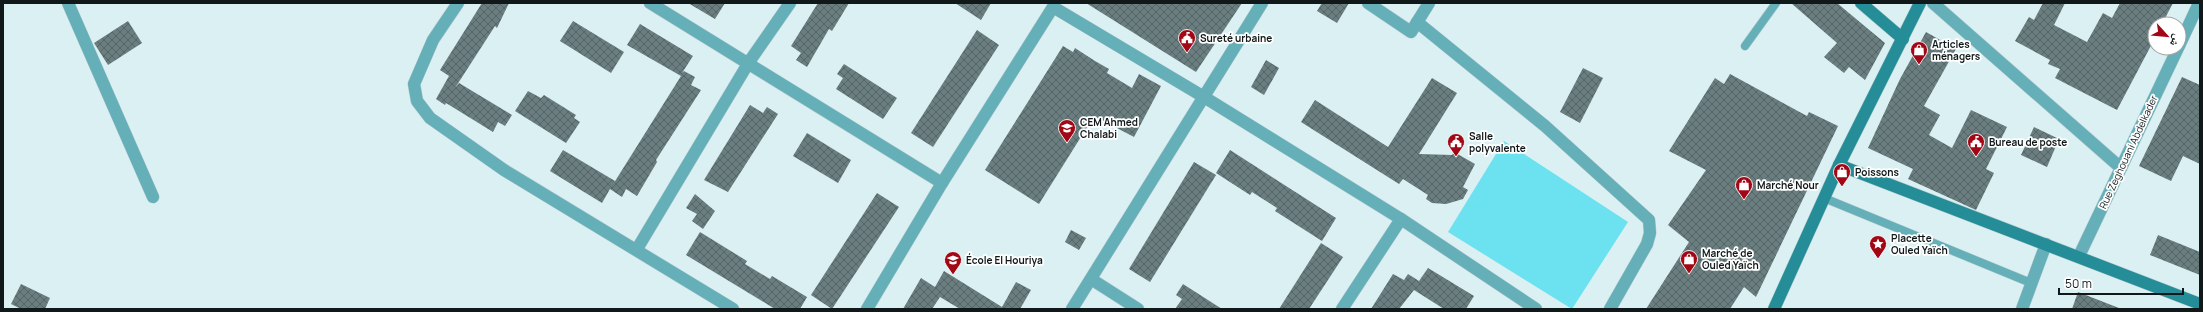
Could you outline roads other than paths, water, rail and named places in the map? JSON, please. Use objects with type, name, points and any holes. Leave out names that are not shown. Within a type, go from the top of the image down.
[{"type":"street","points":[[68,3],[154,197]]},
{"type":"street","points":[[458,3],[433,40],[414,84],[417,101],[430,118],[504,170],[637,249],[733,309]]},
{"type":"street","points":[[650,3],[749,62],[942,183]]},
{"type":"street","points":[[637,249],[749,62],[790,3]]},
{"type":"street","points":[[1072,309],[1262,3]]},
{"type":"street","points":[[1368,3],[1411,32],[1429,3]]},
{"type":"street","points":[[1861,3],[1903,39]]},
{"type":"street","points":[[1774,309],[1839,165],[1920,3]]},
{"type":"street","points":[[1933,3],[2120,168]]},
{"type":"street","name":"Rue Zeghouani Abdelkader","points":[[2187,28],[2199,3]]},
{"type":"street","points":[[867,309],[1050,5],[1204,97],[1401,219],[1536,309]]},
{"type":"street","points":[[1418,22],[1545,126],[1649,220],[1650,233],[1646,244],[1610,309]]},
{"type":"street","name":"Rue Zeghouani Abdelkader","points":[[2079,256],[2174,56]]},
{"type":"street","points":[[1839,165],[2079,256],[2200,304]]},
{"type":"street","points":[[1342,309],[1401,219]]},
{"type":"street","points":[[2022,309],[2046,244]]},
{"type":"street","points":[[1091,280],[1138,309]]},
{"type":"lane","points":[[1745,46],[1776,3]]},
{"type":"lane","points":[[1824,198],[2031,283]]},
{"type":"place","name":"Sureté urbaine","points":[[1187,53]]},
{"type":"place","name":"Articles ménagers","points":[[1919,65]]},
{"type":"place","name":"CEM Ahmed Chalabi","points":[[1067,143]]},
{"type":"place","name":"Salle polyvalente","points":[[1456,157]]},
{"type":"place","name":"Bureau de poste","points":[[1976,157]]},
{"type":"place","name":"Poissons","points":[[1842,187]]},
{"type":"place","name":"Marché Nour","points":[[1744,200]]},
{"type":"place","name":"Placette Ouled Yaïch","points":[[1878,259]]},
{"type":"place","name":"Marché de Ouled Yaïch","points":[[1689,274]]},
{"type":"place","name":"École El Houriya","points":[[953,275]]}]
